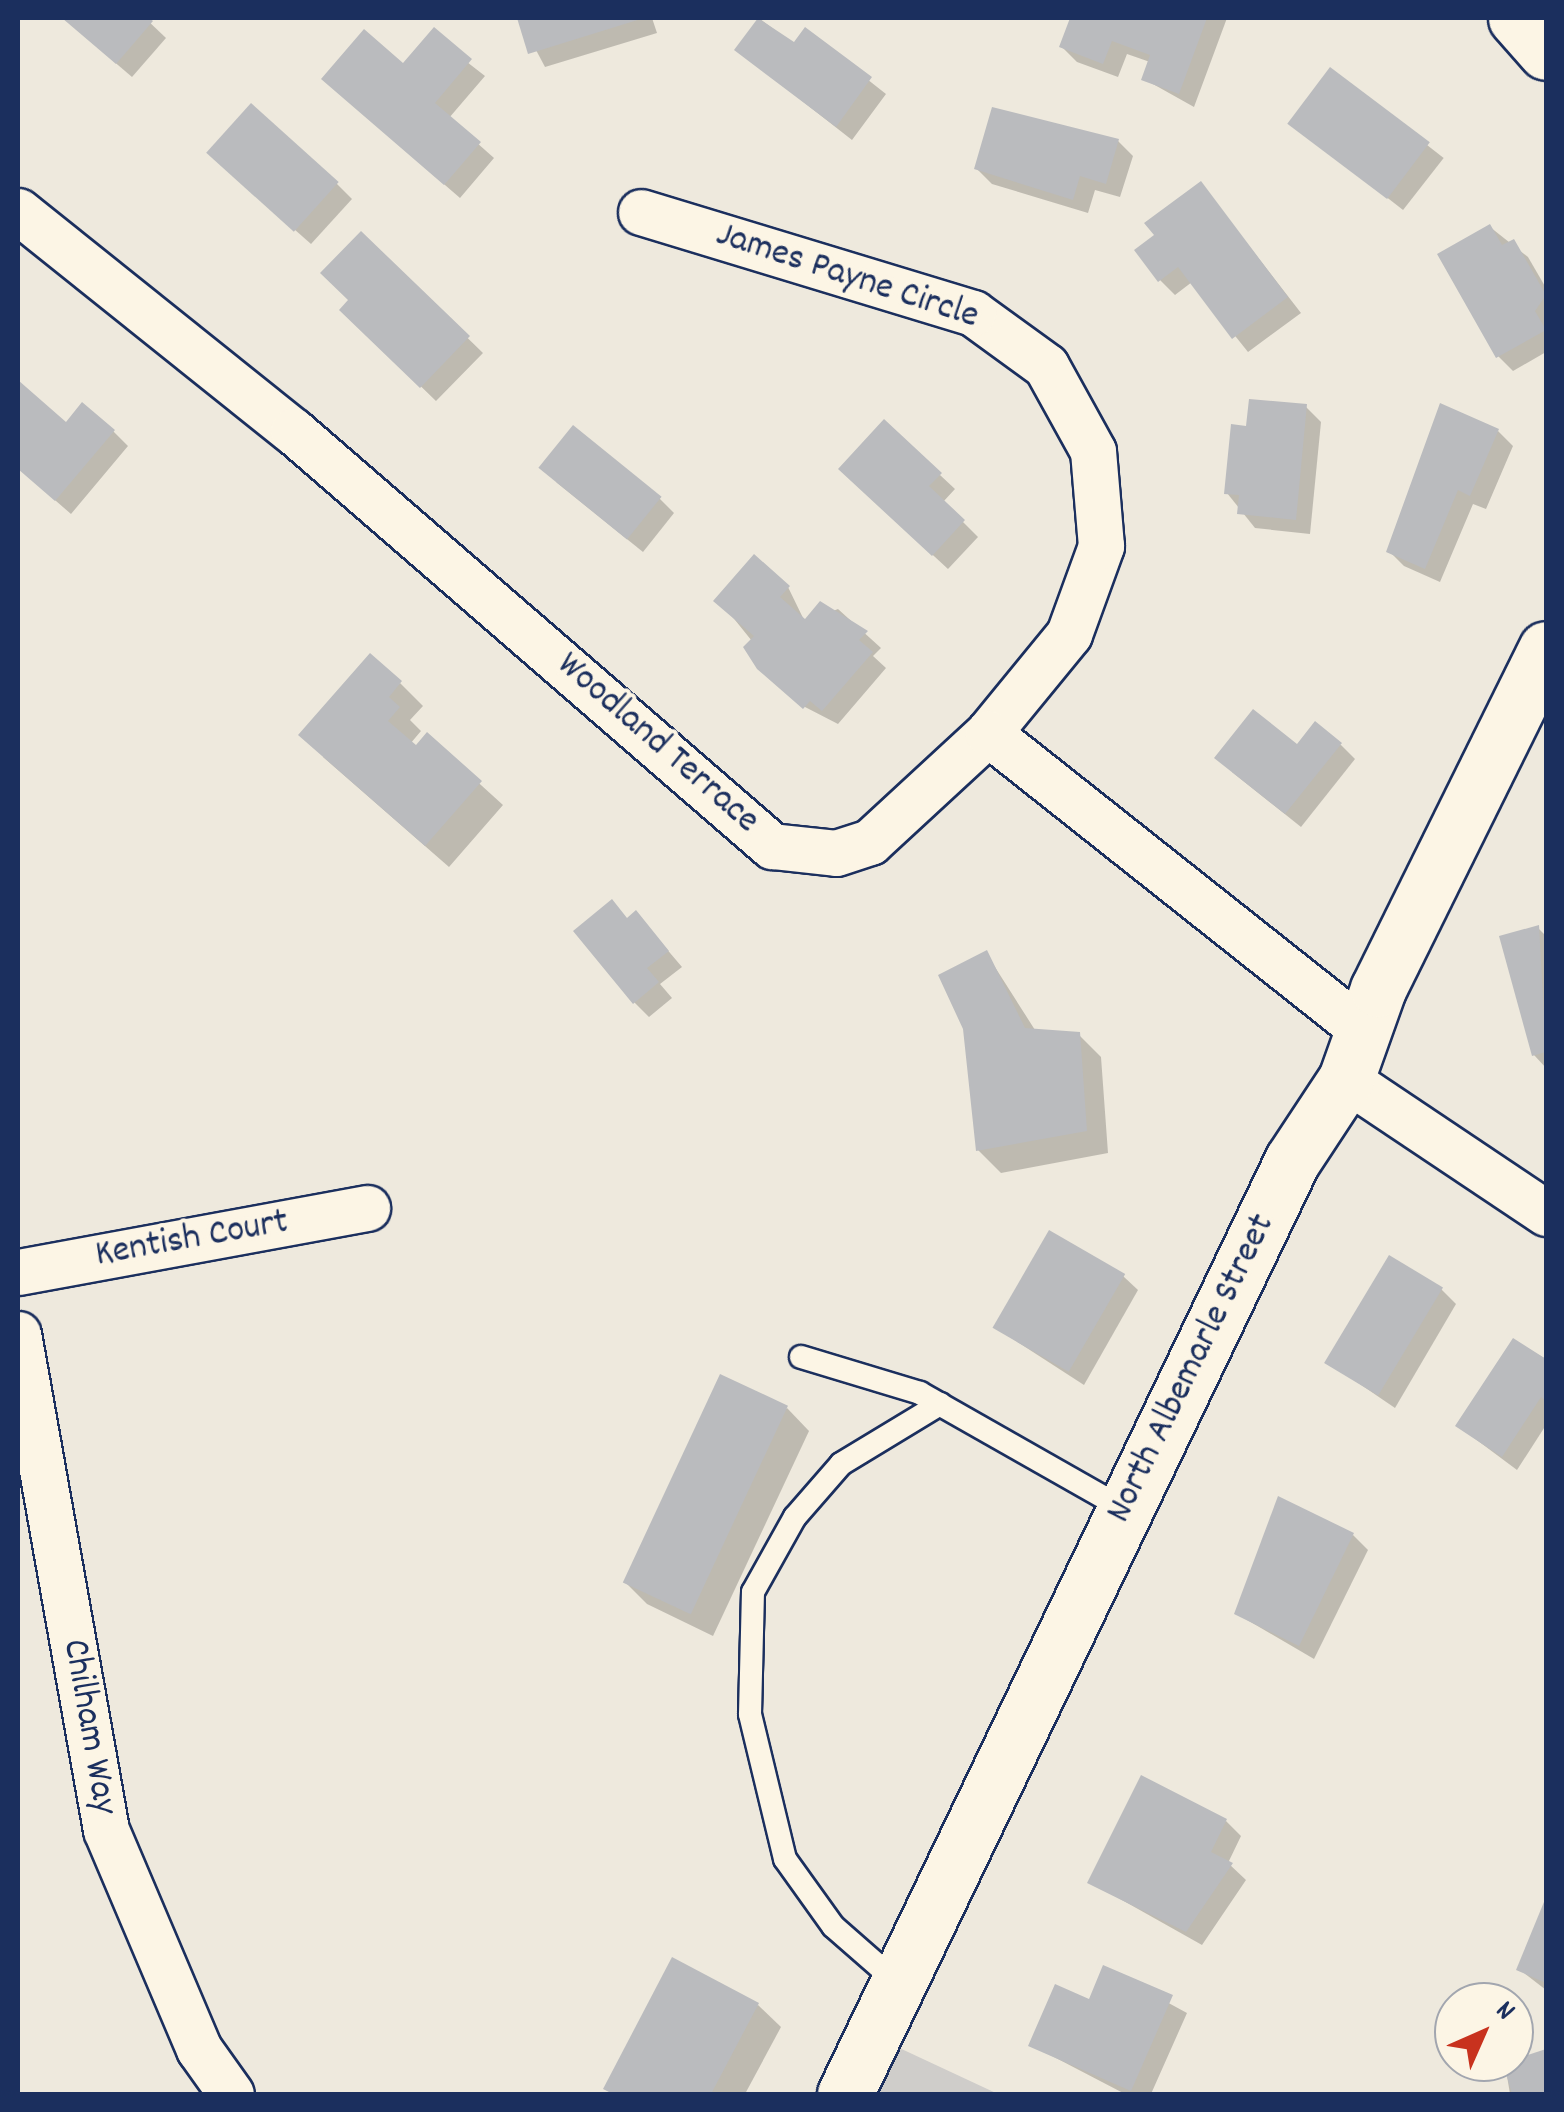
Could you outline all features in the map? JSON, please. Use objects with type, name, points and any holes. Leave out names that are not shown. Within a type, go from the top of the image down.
[{"type":"street","points":[[1516,18],[1546,52]]},
{"type":"street","name":"Woodland Terrace","points":[[18,211],[308,444],[772,846],[836,853],[870,842],[988,732]]},
{"type":"street","name":"James Payne Circle","points":[[640,212],[973,312],[1046,366],[1074,406],[1102,499],[1090,592],[1070,634],[988,732]]},
{"type":"street","name":"North Albemarle Street","points":[[846,2094],[1292,1161],[1354,1054],[1546,648]]},
{"type":"street","points":[[988,732],[1354,1054],[1546,1213]]},
{"type":"street","name":"Kentish Court","points":[[18,1272],[368,1208]]},
{"type":"street","name":"Chilham Way","points":[[18,1334],[106,1830],[199,2050],[231,2094]]},
{"type":"lane","points":[[802,1357],[940,1404],[1124,1509]]},
{"type":"lane","points":[[898,1983],[833,1926],[785,1859],[750,1714],[753,1592],[794,1517],[841,1464],[940,1404]]},
{"type":"shaded area","points":[[893,2045],[998,2094],[869,2094]]},
{"type":"building","points":[[62,18],[149,18],[153,21],[116,64]]},
{"type":"building","points":[[517,18],[644,18],[528,54]]},
{"type":"building","points":[[758,18],[794,42],[805,27],[872,77],[836,127],[734,50]]},
{"type":"building","points":[[1070,18],[1207,18],[1179,94],[1141,80],[1150,55],[1112,41],[1103,64],[1059,47]]},
{"type":"building","points":[[434,27],[472,59],[435,103],[481,142],[444,185],[321,79],[364,29],[403,63]]},
{"type":"building","points":[[1330,67],[1430,142],[1387,199],[1287,124]]},
{"type":"building","points":[[251,103],[339,182],[294,232],[206,153]]},
{"type":"building","points":[[992,107],[1119,139],[1106,184],[1080,176],[1073,200],[974,169]]},
{"type":"building","points":[[1201,181],[1288,297],[1232,339],[1178,267],[1158,282],[1134,250],[1154,235],[1144,223]]},
{"type":"building","points":[[1490,224],[1502,245],[1514,239],[1546,295],[1535,311],[1546,330],[1496,358],[1437,254]]},
{"type":"building","points":[[361,231],[470,336],[420,388],[339,310],[348,300],[320,273]]},
{"type":"building","points":[[18,380],[66,422],[82,402],[115,430],[55,501],[18,469]]},
{"type":"building","points":[[1249,399],[1307,404],[1296,520],[1237,514],[1239,495],[1224,494],[1231,424],[1246,426]]},
{"type":"building","points":[[1440,403],[1499,429],[1470,496],[1458,490],[1425,569],[1386,552]]},
{"type":"building","points":[[884,419],[942,473],[929,486],[965,520],[932,556],[838,469]]},
{"type":"building","points":[[573,425],[662,497],[627,539],[538,468]]},
{"type":"building","points":[[754,554],[790,586],[780,597],[805,619],[820,601],[868,631],[859,640],[873,652],[822,711],[810,701],[803,709],[757,669],[743,647],[754,636],[713,601]]},
{"type":"building","points":[[370,653],[402,681],[389,697],[400,707],[388,721],[416,745],[427,732],[482,781],[425,846],[298,735]]},
{"type":"building","points":[[1253,709],[1297,744],[1315,721],[1342,743],[1285,814],[1214,758]]},
{"type":"building","points":[[612,899],[627,918],[636,910],[669,951],[647,968],[659,982],[633,1004],[573,931]]},
{"type":"building","points":[[1539,925],[1546,1052],[1532,1056],[1499,936]]},
{"type":"building","points":[[987,950],[1025,1028],[1080,1032],[1087,1131],[976,1151],[963,1029],[938,975]]},
{"type":"building","points":[[1049,1230],[1125,1274],[1069,1372],[992,1328]]},
{"type":"building","points":[[1389,1255],[1443,1287],[1378,1395],[1324,1363]]},
{"type":"building","points":[[1513,1338],[1546,1359],[1546,1401],[1541,1397],[1502,1457],[1455,1426]]},
{"type":"building","points":[[720,1374],[788,1406],[691,1614],[623,1582]]},
{"type":"building","points":[[1278,1496],[1354,1533],[1299,1646],[1234,1614]]},
{"type":"building","points":[[1141,1775],[1227,1819],[1211,1852],[1233,1863],[1186,1932],[1087,1883]]},
{"type":"building","points":[[1546,1897],[1546,1983],[1516,1970]]},
{"type":"building","points":[[672,1957],[759,2003],[711,2094],[613,2094],[603,2089]]},
{"type":"building","points":[[1103,1965],[1173,1995],[1131,2091],[1028,2046],[1055,1984],[1089,1999]]},
{"type":"building","points":[[1546,2049],[1546,2094],[1512,2094],[1509,2082],[1534,2082],[1534,2053]]}]
